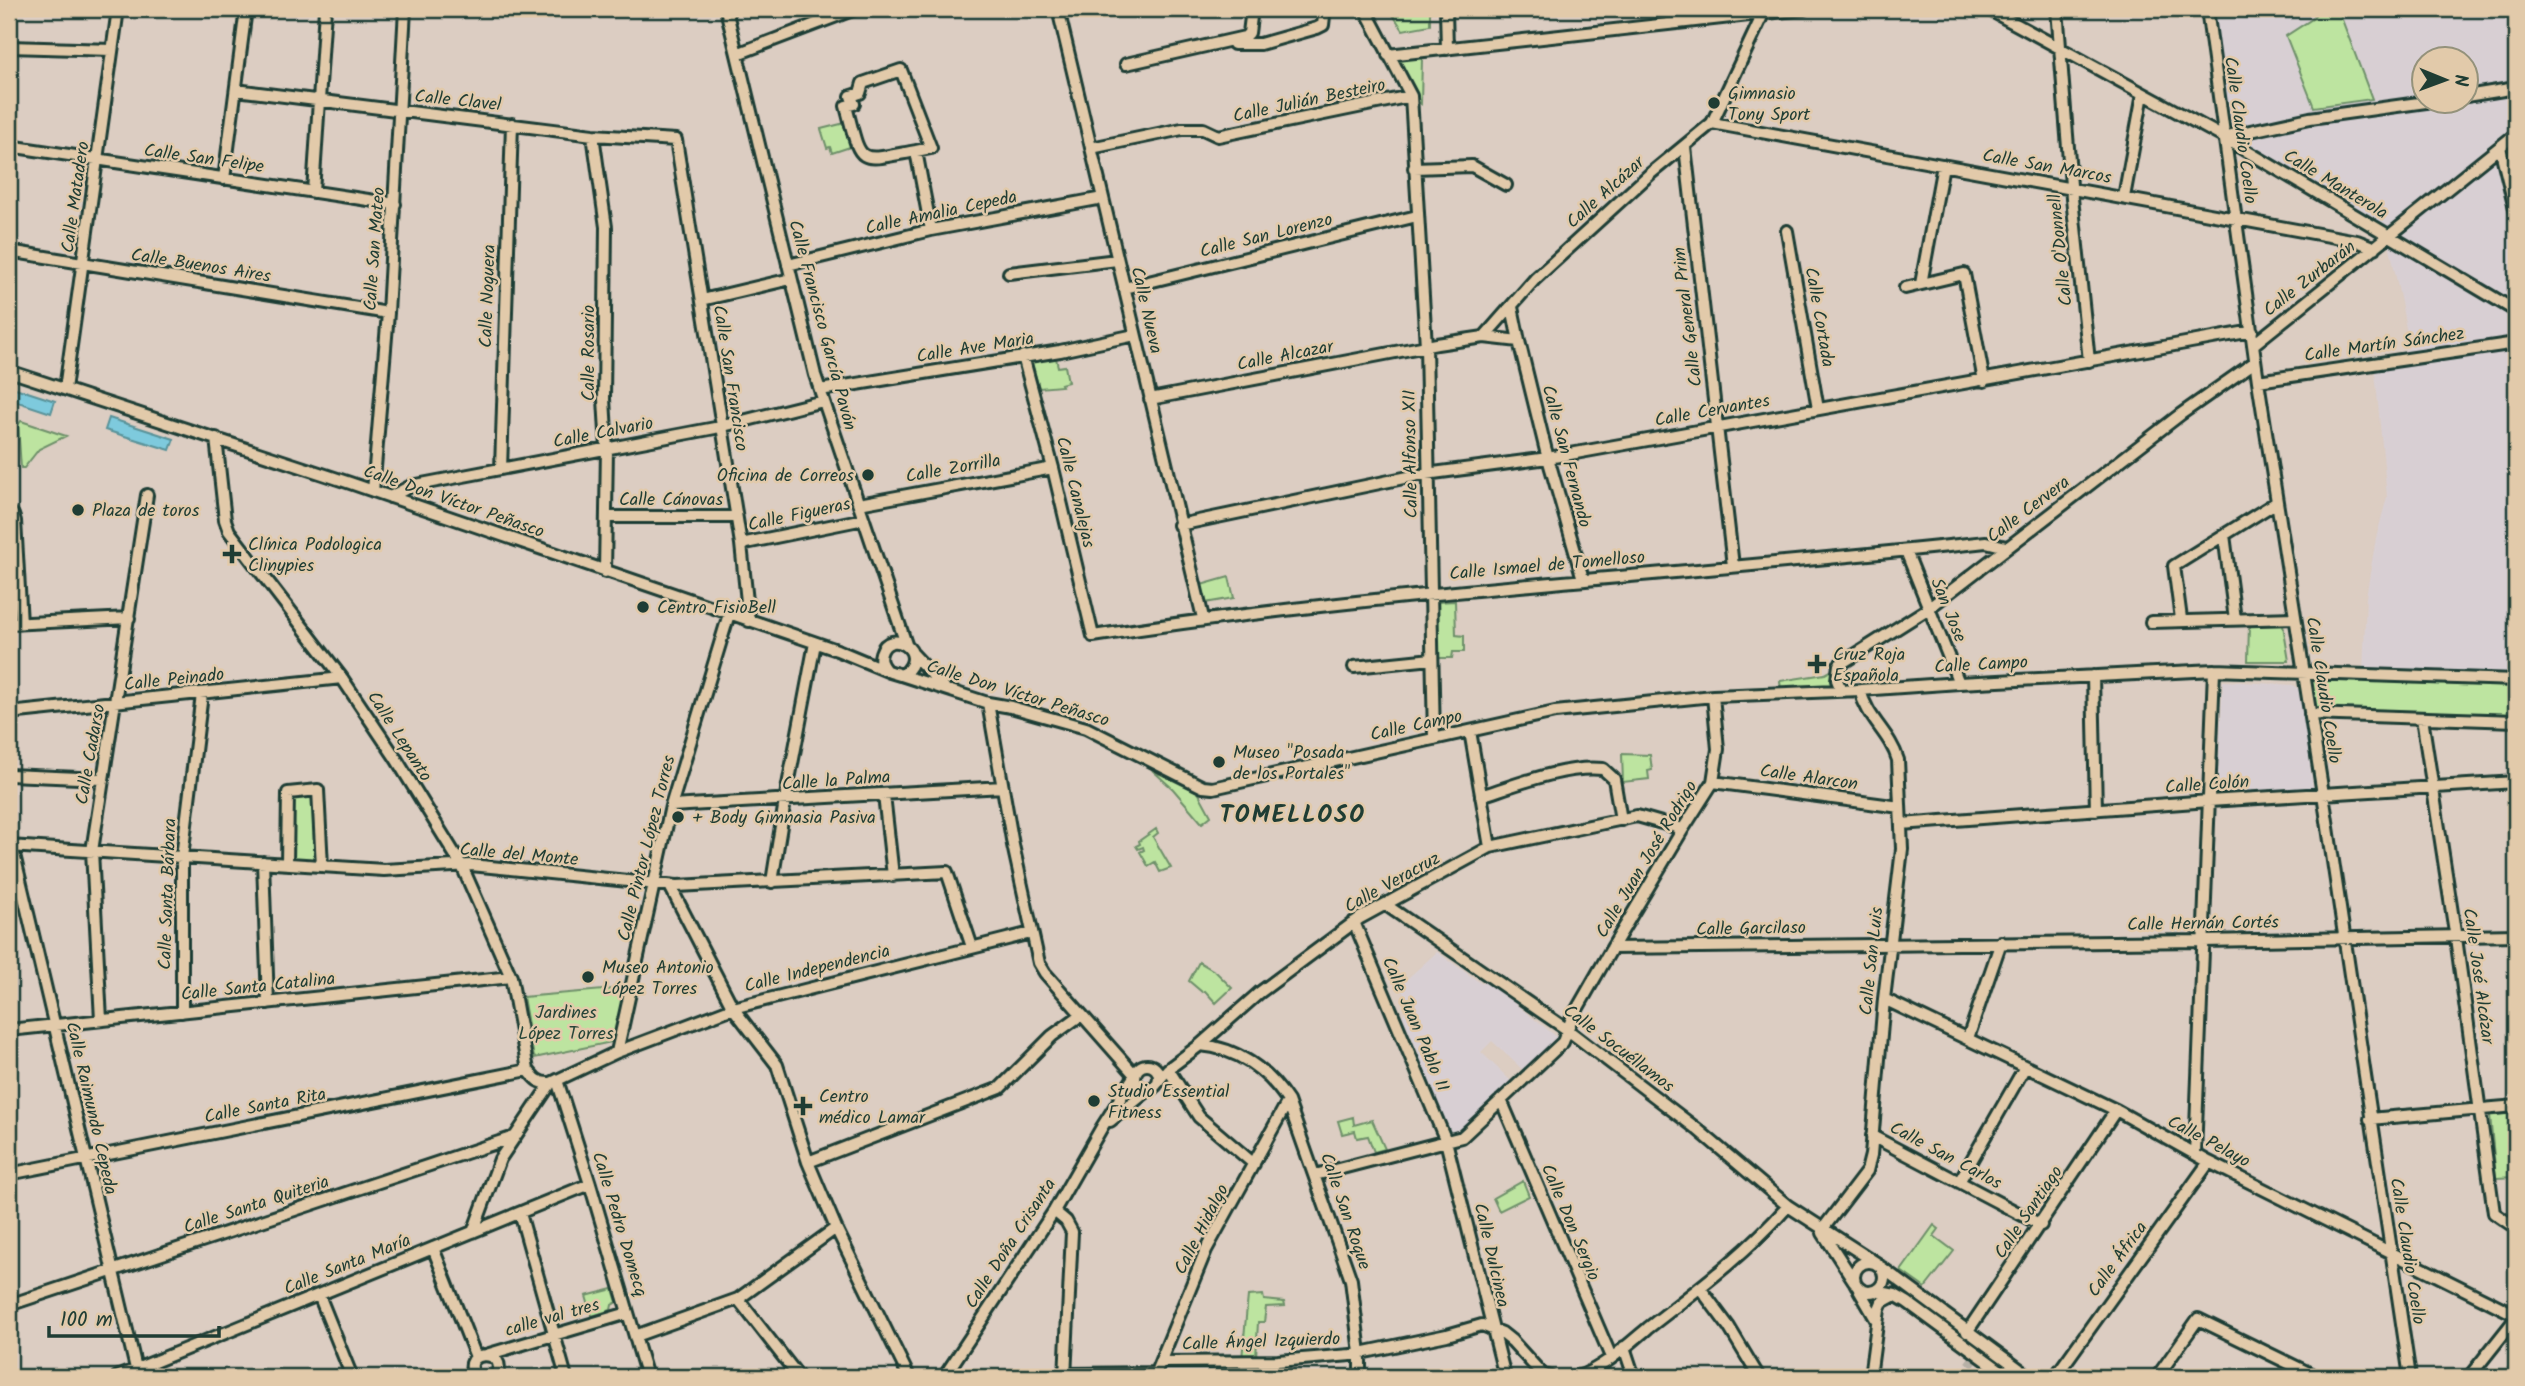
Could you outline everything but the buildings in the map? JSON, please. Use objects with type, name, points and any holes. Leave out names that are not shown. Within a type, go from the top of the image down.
[{"type":"street","name":"Calle Matadero","points":[[65,389],[118,9]]},
{"type":"street","points":[[224,179],[246,9]]},
{"type":"street","points":[[313,192],[325,9]]},
{"type":"street","name":"Calle San Mateo","points":[[373,491],[388,313],[405,9]]},
{"type":"street","name":"Calle Francisco García Pavón","points":[[726,9],[821,396],[910,649]]},
{"type":"street","points":[[737,54],[855,9]]},
{"type":"street","name":"Calle Nueva","points":[[1058,9],[1203,618]]},
{"type":"street","points":[[1126,64],[1245,37],[1249,33],[1252,9]]},
{"type":"street","points":[[1217,45],[1260,44],[1317,28],[1323,25],[1324,16],[1321,9]]},
{"type":"street","name":"Calle Alfonso XII","points":[[1365,9],[1411,96],[1426,346],[1434,739]]},
{"type":"street","points":[[1446,9],[1447,49]]},
{"type":"street","points":[[1388,55],[1763,11],[1804,9]]},
{"type":"street","name":"Calle Manterola","points":[[1989,9],[2223,137],[2516,311]]},
{"type":"street","name":"Calle O'Donnell","points":[[2057,9],[2089,362]]},
{"type":"street","name":"Calle Claudio Coello","points":[[2207,9],[2255,362],[2410,1377]]},
{"type":"street","name":"Calle Alcázar","points":[[1484,337],[1535,279],[1650,174],[1712,123],[1763,11]]},
{"type":"street","points":[[9,47],[112,50]]},
{"type":"street","points":[[901,70],[931,148],[916,151],[870,159],[863,156],[857,148],[846,106],[854,104],[851,96],[860,93],[863,83],[901,70]]},
{"type":"street","points":[[2480,94],[2516,89]]},
{"type":"street","name":"Calle Clavel","points":[[236,90],[593,135],[676,140]]},
{"type":"street","points":[[2124,197],[2143,94]]},
{"type":"street","name":"Calle Julián Besteiro","points":[[1091,148],[1182,128],[1203,129],[1218,136],[1411,96]]},
{"type":"street","points":[[2223,137],[2310,118],[2410,104]]},
{"type":"street","name":"Calle San Marcos","points":[[1712,123],[2236,218],[2357,241],[2375,248]]},
{"type":"street","name":"Calle Noguera","points":[[500,469],[512,124]]},
{"type":"street","name":"Calle Zurbarán","points":[[2254,344],[2516,134]]},
{"type":"street","name":"Calle Rosario","points":[[593,135],[606,227],[606,572]]},
{"type":"street","name":"Calle San Francisco","points":[[676,140],[720,427],[741,544],[749,621]]},
{"type":"street","name":"Calle San Felipe","points":[[9,146],[395,204]]},
{"type":"street","name":"Calle General Prim","points":[[1685,147],[1733,566]]},
{"type":"street","points":[[2500,147],[2516,212]]},
{"type":"street","points":[[916,151],[931,230]]},
{"type":"street","points":[[1921,284],[1943,165]]},
{"type":"street","points":[[1414,168],[1472,166],[1506,185]]},
{"type":"street","name":"Calle Amalia Cepeda","points":[[788,265],[931,230],[1103,198]]},
{"type":"street","name":"Calle San Lorenzo","points":[[1124,288],[1417,216]]},
{"type":"street","name":"Calle Cortada","points":[[1787,231],[1818,410]]},
{"type":"street","name":"Calle Buenos Aires","points":[[9,251],[388,313]]},
{"type":"street","points":[[1009,274],[1117,260]]},
{"type":"street","points":[[1905,288],[1964,274],[1984,381]]},
{"type":"street","points":[[702,300],[791,279]]},
{"type":"street","name":"Calle San Fernando","points":[[1511,307],[1548,458],[1583,579]]},
{"type":"street","name":"Calle Cervantes","points":[[1179,525],[1428,474],[1548,458],[2252,331]]},
{"type":"street","name":"Calle Ave Maria","points":[[821,396],[1135,335]]},
{"type":"street","points":[[1426,346],[1484,337],[1519,341]]},
{"type":"street","name":"Calle Martín Sánchez","points":[[2258,381],[2516,343]]},
{"type":"street","name":"Calle Alcazar","points":[[1150,398],[1426,346]]},
{"type":"street","name":"Calle Canalejas","points":[[1023,356],[1093,636]]},
{"type":"street","name":"Calle Cervera","points":[[1841,690],[1837,680],[1839,665],[1929,608],[2181,414],[2255,362]]},
{"type":"street","name":"Calle Don Víctor Peñasco","points":[[9,372],[373,491],[890,671],[988,703],[1086,728],[1202,787],[1223,788],[1246,781]]},
{"type":"street","name":"Calle Calvario","points":[[390,497],[411,486],[720,427],[821,396]]},
{"type":"street","name":"Calle Lepanto","points":[[216,439],[225,520],[229,531],[342,678],[462,866],[511,977],[528,1070]]},
{"type":"street","name":"Calle Zorrilla","points":[[859,504],[1053,468]]},
{"type":"street","name":"Calle Cadarso","points":[[100,1020],[92,851],[102,779],[117,703],[147,495]]},
{"type":"street","points":[[2181,620],[2174,566],[2277,502]]},
{"type":"street","points":[[9,512],[15,521],[15,623],[129,618]]},
{"type":"street","name":"Calle Cánovas","points":[[606,516],[736,517]]},
{"type":"street","name":"Calle Figueras","points":[[741,544],[864,519]]},
{"type":"street","points":[[2224,535],[2235,619]]},
{"type":"street","name":"Calle Ismael de Tomelloso","points":[[1093,636],[1203,618],[1583,579],[1986,542],[2006,547]]},
{"type":"street","name":"San Jose","points":[[1906,551],[1959,682]]},
{"type":"street","name":"Calle Pintor López Torres","points":[[617,1052],[671,806],[729,614]]},
{"type":"street","points":[[2151,622],[2295,618]]},
{"type":"street","points":[[910,649],[913,660],[909,669],[900,675],[890,671],[880,660],[886,646],[895,641],[910,649],[946,689]]},
{"type":"street","points":[[772,882],[815,643]]},
{"type":"street","points":[[1354,667],[1432,659]]},
{"type":"street","points":[[2195,1154],[2214,670]]},
{"type":"street","name":"Calle Campo","points":[[1246,781],[1556,712],[1713,696],[2214,670],[2516,680]]},
{"type":"street","points":[[2093,676],[2096,810]]},
{"type":"street","name":"Calle Peinado","points":[[9,713],[342,678]]},
{"type":"street","name":"Calle San Luis","points":[[1822,1230],[1867,1171],[1871,1155],[1884,999],[1902,849],[1898,760],[1894,749],[1864,706],[1860,690]]},
{"type":"street","name":"Calle Santa Bárbara","points":[[182,1012],[182,857],[202,694]]},
{"type":"street","name":"Calle Juan José Rodrigo","points":[[1315,1175],[1462,1137],[1563,1042],[1572,1018],[1612,948],[1713,782],[1718,749],[1713,696]]},
{"type":"street","points":[[988,703],[1039,963],[1081,1015],[1123,1059],[1135,1075],[1139,1086],[1155,1084],[1158,1071],[1149,1064],[1138,1068],[1135,1075]]},
{"type":"street","points":[[2310,714],[2516,721]]},
{"type":"street","name":"Calle José Alcázar","points":[[2422,718],[2456,936],[2494,1213],[2516,1228]]},
{"type":"street","points":[[1470,731],[1490,848]]},
{"type":"street","points":[[1481,796],[1534,779],[1587,768],[1603,769],[1614,779],[1621,820]]},
{"type":"street","points":[[9,775],[102,779]]},
{"type":"street","name":"Calle Alarcon","points":[[1713,782],[1900,807]]},
{"type":"street","name":"Calle Colón","points":[[1901,824],[2516,782]]},
{"type":"street","name":"Calle la Palma","points":[[671,806],[1003,787]]},
{"type":"street","points":[[288,864],[288,793],[318,790],[322,866]]},
{"type":"street","points":[[884,795],[892,876]]},
{"type":"street","name":"Calle Veracruz","points":[[1155,1084],[1168,1069],[1259,993],[1354,922],[1490,848],[1637,816],[1682,829]]},
{"type":"street","name":"Calle del Monte","points":[[10,846],[384,870],[462,866],[670,886],[947,872],[972,947]]},
{"type":"street","name":"Calle Raimundo Cepeda","points":[[10,846],[137,1373]]},
{"type":"street","points":[[263,862],[268,1003]]},
{"type":"street","points":[[670,886],[733,1008],[777,1065],[808,1162],[836,1228],[909,1377]]},
{"type":"street","name":"Calle Socuéllamos","points":[[1386,905],[1569,1031],[1697,1129],[1787,1206],[1879,1266],[2031,1377]]},
{"type":"street","name":"Calle Juan Pablo II","points":[[1354,922],[1446,1141]]},
{"type":"street","name":"Calle Independencia","points":[[554,1082],[617,1052],[733,1008],[1031,933]]},
{"type":"street","name":"Calle Hernán Cortés","points":[[1890,944],[2516,935]]},
{"type":"street","points":[[1968,1038],[2001,942]]},
{"type":"street","name":"Calle Garcilaso","points":[[1612,948],[1890,944]]},
{"type":"street","name":"Calle Santa Catalina","points":[[9,1030],[511,977]]},
{"type":"street","name":"Calle Pelayo","points":[[1884,999],[2116,1110],[2209,1162],[2516,1316]]},
{"type":"street","points":[[808,1162],[1000,1088],[1052,1035],[1081,1015]]},
{"type":"street","points":[[1200,1045],[1227,1049],[1247,1060],[1277,1084],[1289,1101]]},
{"type":"street","points":[[1959,1182],[2025,1067]]},
{"type":"street","points":[[1168,1069],[1199,1117],[1254,1164]]},
{"type":"street","points":[[528,1070],[543,1084],[554,1082]]},
{"type":"street","name":"Calle Santa Rita","points":[[9,1174],[528,1070]]},
{"type":"street","name":"Calle Doña Crisanta","points":[[944,1377],[1054,1211],[1135,1075]]},
{"type":"street","points":[[473,1232],[500,1159],[554,1082]]},
{"type":"street","name":"Calle Pedro Domecq","points":[[554,1082],[590,1184],[647,1377]]},
{"type":"street","name":"Calle Doña Crisanta","points":[[1102,1127],[1155,1084]]},
{"type":"street","name":"Calle Don Sergio","points":[[1501,1100],[1611,1357]]},
{"type":"street","name":"Calle Hidalgo","points":[[1157,1371],[1206,1250],[1289,1101]]},
{"type":"street","name":"Calle San Roque","points":[[1289,1101],[1351,1280],[1360,1353],[1360,1377]]},
{"type":"street","points":[[2370,1119],[2516,1106]]},
{"type":"street","name":"Calle Santiago","points":[[1967,1332],[2116,1110]]},
{"type":"street","name":"Calle San Carlos","points":[[1872,1136],[2041,1225]]},
{"type":"street","name":"Calle Santa Quiteria","points":[[9,1305],[514,1137]]},
{"type":"street","name":"Calle Dulcinea","points":[[1446,1141],[1505,1377]]},
{"type":"street","name":"Calle África","points":[[2054,1377],[2209,1162]]},
{"type":"street","name":"Calle Santa María","points":[[117,1377],[137,1373],[318,1295],[590,1184]]},
{"type":"street","points":[[1577,1377],[1611,1357],[1752,1246],[1787,1206]]},
{"type":"street","points":[[1054,1211],[1066,1220],[1072,1232],[1066,1375]]},
{"type":"street","points":[[520,1213],[566,1377]]},
{"type":"street","points":[[635,1336],[738,1299],[836,1228]]},
{"type":"street","name":"Calle Socuéllamos","points":[[1822,1230],[1877,1321]]},
{"type":"street","points":[[433,1248],[481,1356]]},
{"type":"street","points":[[1875,1291],[1884,1281],[1879,1266],[1868,1262],[1860,1265],[1855,1272],[1856,1284],[1866,1292],[1895,1295],[1976,1357],[2009,1377]]},
{"type":"street","points":[[1700,1287],[1729,1327],[1759,1377]]},
{"type":"street","points":[[318,1295],[352,1377]]},
{"type":"street","points":[[1870,1377],[1882,1302],[1895,1295]]},
{"type":"street","points":[[738,1299],[799,1377]]},
{"type":"street","name":"calle val tres","points":[[481,1356],[628,1313]]},
{"type":"street","points":[[2469,1377],[2516,1316]]},
{"type":"street","points":[[2157,1377],[2198,1319],[2317,1377]]},
{"type":"street","name":"Calle Ángel Izquierdo","points":[[1066,1375],[1157,1371],[1360,1353],[1482,1325],[1492,1329]]},
{"type":"street","points":[[1492,1329],[1512,1341],[1542,1374],[1550,1377]]},
{"type":"street","points":[[1624,1347],[1634,1377]]},
{"type":"street","points":[[475,1377],[471,1369],[481,1356]]},
{"type":"street","points":[[481,1356],[493,1357],[498,1364],[495,1377]]},
{"type":"shaded area","points":[[2207,9],[2516,9],[2516,680],[2363,674],[2366,597],[2376,538],[2387,497],[2374,362],[2410,348],[2388,237],[2223,137]]},
{"type":"shaded area","points":[[2223,681],[2293,685],[2301,690],[2313,788],[2217,795]]},
{"type":"shaded area","points":[[1437,952],[1482,984],[1486,981],[1557,1037],[1523,1070],[1492,1041],[1481,1052],[1511,1081],[1460,1129],[1450,1132],[1402,1015],[1413,1007],[1399,986]]},
{"type":"green space","points":[[1389,9],[1430,9],[1430,25],[1403,30]]},
{"type":"green space","points":[[2319,9],[2338,9],[2372,99],[2314,107],[2286,36],[2312,19]]},
{"type":"green space","points":[[1388,55],[1422,57],[1421,104],[1411,96]]},
{"type":"green space","points":[[845,123],[853,146],[832,153],[830,147],[827,148],[821,129]]},
{"type":"green space","points":[[1056,358],[1058,367],[1065,366],[1068,382],[1061,384],[1062,386],[1039,388],[1033,361]]},
{"type":"green space","points":[[21,421],[66,436],[39,449],[24,468],[21,468],[18,425]]},
{"type":"green space","points":[[1229,577],[1234,598],[1205,603],[1201,585]]},
{"type":"green space","points":[[1455,601],[1456,635],[1464,636],[1464,652],[1453,652],[1452,658],[1438,658],[1437,602]]},
{"type":"green space","points":[[2249,625],[2283,625],[2289,661],[2248,661]]},
{"type":"green space","points":[[1834,669],[1831,680],[1833,687],[1781,689],[1780,681],[1825,674]]},
{"type":"green space","points":[[2304,673],[2516,680],[2516,721],[2310,714]]},
{"type":"green space","points":[[1622,754],[1650,755],[1652,770],[1648,771],[1649,779],[1623,782]]},
{"type":"green space","points":[[1152,770],[1198,792],[1211,816],[1202,823],[1173,789]]},
{"type":"green space","points":[[318,790],[322,866],[287,864],[288,793]]},
{"type":"green space","points":[[1156,829],[1158,833],[1153,837],[1171,868],[1160,872],[1155,862],[1148,866],[1140,852],[1144,850],[1143,847],[1138,849],[1136,846]]},
{"type":"green space","points":[[1199,962],[1216,972],[1232,988],[1216,1003],[1205,991],[1202,992],[1189,981]]},
{"type":"green space","name":"Jardines López Torres","points":[[626,988],[612,1042],[534,1058],[523,997]]},
{"type":"green space","points":[[2516,1113],[2516,1177],[2496,1178],[2490,1115]]},
{"type":"green space","points":[[1353,1117],[1354,1125],[1372,1120],[1385,1149],[1374,1152],[1368,1136],[1357,1138],[1355,1131],[1342,1134],[1338,1121]]},
{"type":"green space","points":[[1523,1181],[1529,1196],[1499,1211],[1493,1198]]},
{"type":"green space","points":[[1934,1225],[1939,1229],[1934,1236],[1954,1251],[1925,1288],[1901,1271]]},
{"type":"green space","points":[[613,1289],[617,1302],[612,1305],[611,1310],[592,1316],[586,1296]]},
{"type":"green space","points":[[1263,1295],[1264,1300],[1284,1302],[1285,1306],[1266,1307],[1264,1322],[1258,1322],[1256,1358],[1242,1359],[1248,1296]]},
{"type":"water","points":[[9,386],[55,401],[51,413],[9,399]]},
{"type":"water","points":[[109,418],[174,439],[170,450],[105,430]]},
{"type":"tunnel","points":[[1960,1377],[1973,1360]]},
{"type":"place","name":"Gimnasio Tony Sport","points":[[1714,103]]},
{"type":"place","name":"Oficina de Correos","points":[[868,475]]},
{"type":"place","name":"Plaza de toros","points":[[78,510]]},
{"type":"place","name":"Clínica Podologica Clinypies","points":[[232,554]]},
{"type":"place","name":"Centro FisioBell","points":[[643,607]]},
{"type":"place","name":"Cruz Roja Española","points":[[1817,664]]},
{"type":"place","name":"Museo \"Posada de los Portales\"","points":[[1219,762]]},
{"type":"place","name":"+ Body Gimnasia Pasiva","points":[[678,817]]},
{"type":"place","name":"Museo Antonio López Torres","points":[[588,977]]},
{"type":"place","name":"Studio Essential Fitness","points":[[1094,1101]]},
{"type":"place","name":"Centro médico Lamar","points":[[803,1106]]},
{"type":"district","name":"TOMELLOSO","points":[[1293,814]]}]
